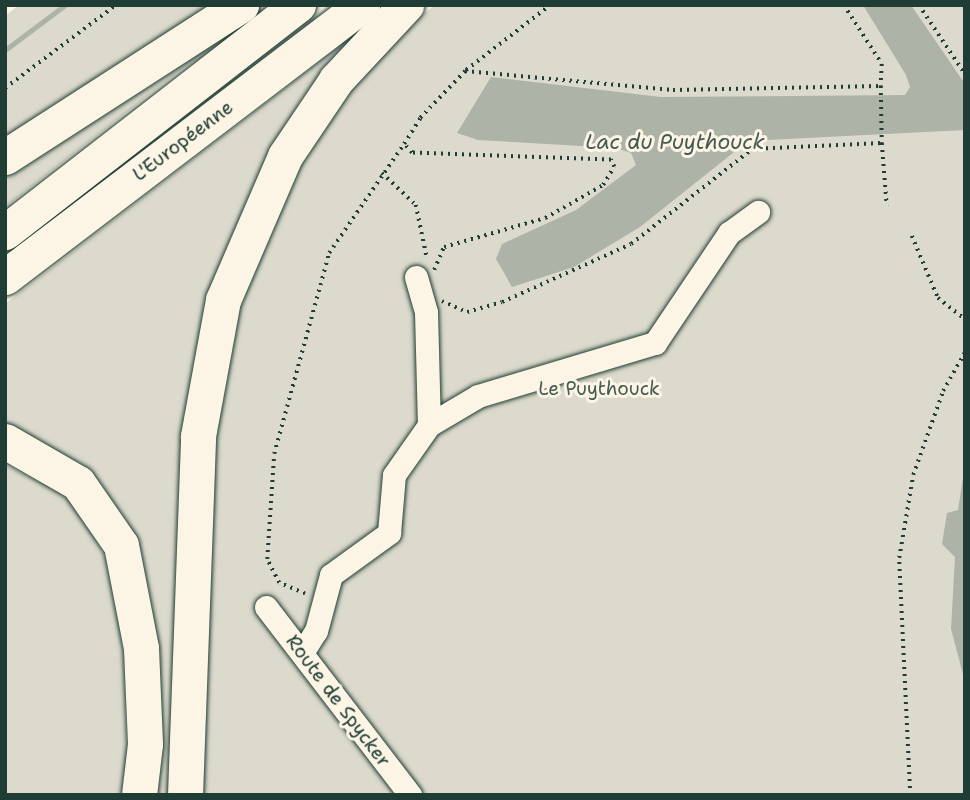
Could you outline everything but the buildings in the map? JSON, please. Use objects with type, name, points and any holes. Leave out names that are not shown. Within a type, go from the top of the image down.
[{"type":"highway","points":[[5,157],[241,5]]},
{"type":"highway","name":"L'Européenne","points":[[5,232],[298,5]]},
{"type":"highway","name":"L'Européenne","points":[[5,277],[362,5]]},
{"type":"highway","points":[[185,795],[198,436],[223,300],[285,156],[336,80],[405,5]]},
{"type":"highway","points":[[5,441],[78,483],[121,545],[141,648],[145,744],[139,795]]},
{"type":"street","points":[[302,653],[316,631],[320,601],[336,569],[372,551],[389,533],[394,475],[429,425],[478,396],[655,343],[729,233],[758,212]]},
{"type":"street","points":[[416,276],[425,304],[429,425]]},
{"type":"street","name":"Route de Spycker","points":[[266,607],[410,795]]},
{"type":"path","points":[[5,88],[116,5]]},
{"type":"path","points":[[320,601],[279,583],[267,559],[274,454],[329,253],[382,173],[465,71],[550,5]]},
{"type":"path","points":[[844,5],[882,64],[882,143],[887,206]]},
{"type":"path","points":[[919,5],[965,74]]},
{"type":"path","points":[[465,71],[674,90],[880,86]]},
{"type":"path","points":[[425,304],[448,300],[467,312],[502,302],[631,244],[752,149],[882,143]]},
{"type":"path","points":[[404,144],[412,153],[611,160],[614,167],[603,185],[545,218],[444,247],[438,269]]},
{"type":"path","points":[[382,173],[416,205],[421,247],[438,269]]},
{"type":"path","points":[[912,236],[938,298],[965,319]]},
{"type":"path","points":[[416,276],[438,269]]},
{"type":"path","points":[[910,795],[899,558],[913,475],[943,391],[965,352]]},
{"type":"green space","points":[[19,5],[215,5],[5,143],[5,16]]},
{"type":"green space","points":[[264,5],[5,207],[5,164]]},
{"type":"green space","name":"Le Puythouck","points":[[435,5],[965,5],[965,795],[199,795],[217,411],[239,305],[277,209],[324,125],[384,44]]},
{"type":"green space","points":[[349,39],[226,262],[176,795],[147,795],[133,542],[5,431],[5,304]]},
{"type":"green space","points":[[5,465],[56,490],[78,508],[109,564],[123,637],[127,759],[121,795],[5,795]]},
{"type":"water","name":"Lac du Puythouck","points":[[863,5],[911,5],[965,84],[965,130],[748,141],[640,227],[574,267],[512,287],[496,259],[502,244],[576,210],[636,165],[631,153],[616,148],[478,140],[457,133],[491,77],[661,97],[905,95],[910,87],[906,75]]},
{"type":"water","points":[[965,465],[965,682],[951,629],[955,557],[942,544],[947,513],[958,510]]},
{"type":"waterway","points":[[5,50],[65,5]]}]
